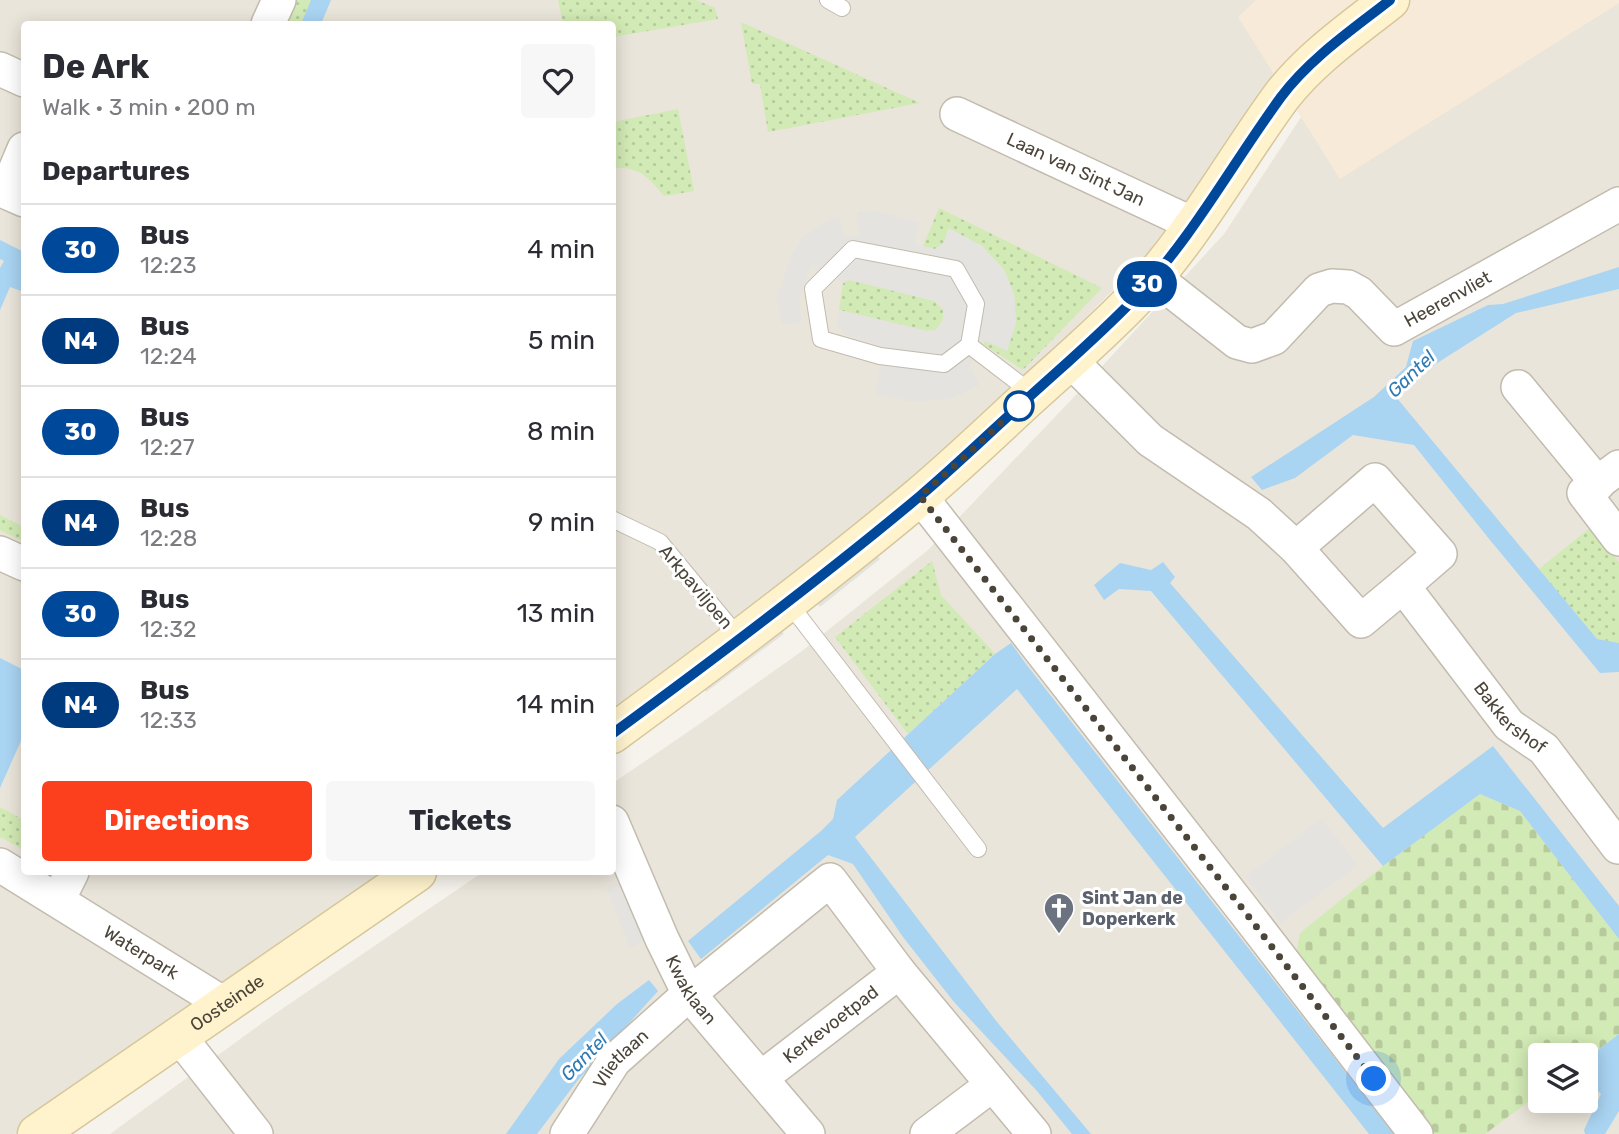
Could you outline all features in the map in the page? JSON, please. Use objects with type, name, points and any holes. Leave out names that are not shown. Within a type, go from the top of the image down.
[{"type":"street","points":[[269,21],[279,0]]},
{"type":"street","points":[[616,731],[788,602],[920,496],[1070,360],[1154,277],[1195,225],[1283,95],[1332,45],[1390,0]]},
{"type":"street","points":[[0,69],[21,79]]},
{"type":"street","name":"Laan van Sint Jan","points":[[957,114],[1195,225]]},
{"type":"street","points":[[21,156],[6,192],[21,199]]},
{"type":"street","name":"Heerenvliet","points":[[1154,277],[1237,342],[1252,346],[1273,338],[1319,290],[1332,286],[1348,287],[1359,293],[1394,329],[1619,204]]},
{"type":"street","points":[[1070,360],[1150,440],[1259,514],[1296,548],[1361,621],[1440,554],[1375,480],[1296,548]]},
{"type":"street","points":[[1518,387],[1608,475],[1584,494],[1619,539]]},
{"type":"street","points":[[920,496],[1416,1134]]},
{"type":"street","points":[[0,552],[21,562]]},
{"type":"street","name":"Bakkershof","points":[[1403,586],[1509,725],[1544,749],[1618,847]]},
{"type":"street","name":"Kwaklaan","points":[[616,831],[662,939],[689,994],[808,1134]]},
{"type":"street","name":"Waterpark","points":[[0,865],[21,872]]},
{"type":"street","name":"Waterpark","points":[[31,875],[65,886],[224,1004]]},
{"type":"street","name":"Oosteinde","points":[[56,1129],[179,1036],[413,875]]},
{"type":"street","name":"Vlietlaan","points":[[567,1134],[614,1061],[689,994],[830,880],[899,972]]},
{"type":"street","points":[[899,972],[1034,1134]]},
{"type":"street","name":"Kerkevoetpad","points":[[761,1078],[899,972]]},
{"type":"street","points":[[179,1036],[256,1134]]},
{"type":"street","points":[[927,1134],[992,1085]]},
{"type":"lane","points":[[853,249],[956,269],[976,304],[969,345],[944,364],[880,356],[821,339],[813,289],[853,249]]},
{"type":"lane","points":[[969,345],[1033,394]]},
{"type":"lane","name":"Arkpaviljoen","points":[[616,521],[660,542],[740,639]]},
{"type":"lane","points":[[788,602],[978,849]]},
{"type":"shaded area","points":[[0,0],[1365,0],[1163,240],[1015,388],[866,519],[616,712],[616,21],[21,21],[21,875],[385,875],[15,1134],[0,1134]]},
{"type":"shaded area","points":[[1256,0],[1619,0],[1619,3],[1340,179],[1238,17]]},
{"type":"shaded area","points":[[1619,0],[1619,1134],[110,1134],[276,1013],[479,875],[616,875],[616,781],[802,651],[928,550],[1224,234],[1315,96]]},
{"type":"shaded area","points":[[877,211],[919,222],[915,244],[935,249],[944,243],[949,228],[982,246],[1004,270],[1014,294],[1016,323],[1007,351],[985,341],[970,365],[979,385],[951,399],[913,402],[875,394],[883,346],[849,336],[836,326],[839,310],[927,331],[936,330],[943,320],[943,309],[935,301],[850,280],[843,283],[811,266],[799,300],[802,322],[782,325],[777,297],[791,256],[802,238],[818,226],[839,216],[845,237],[859,235],[857,212]]},
{"type":"shaded area","points":[[874,551],[880,559],[820,607],[814,599]]},
{"type":"shaded area","points":[[779,627],[784,634],[706,692],[701,684]]},
{"type":"shaded area","points":[[1322,818],[1358,865],[1281,923],[1245,877]]},
{"type":"shaded area","points":[[623,881],[648,940],[630,948],[606,888]]},
{"type":"green space","points":[[294,0],[312,0],[303,21],[285,21]]},
{"type":"green space","points":[[558,0],[696,0],[715,8],[718,19],[616,36],[616,21],[562,21]]},
{"type":"green space","points":[[741,22],[920,103],[768,132],[760,84],[752,84]]},
{"type":"green space","points":[[678,109],[694,191],[664,196],[643,174],[616,168],[616,121]]},
{"type":"green space","points":[[939,208],[1102,288],[1023,370],[983,344],[985,341],[1007,350],[1016,323],[1014,294],[1004,270],[982,246],[948,229],[944,243],[935,249],[923,246]]},
{"type":"green space","points":[[850,280],[935,301],[943,309],[943,320],[936,330],[927,331],[839,310],[843,283]]},
{"type":"green space","points":[[0,515],[21,526],[21,540],[0,530]]},
{"type":"green space","points":[[1591,527],[1619,562],[1619,643],[1597,639],[1539,569]]},
{"type":"green space","points":[[932,561],[941,595],[995,654],[908,734],[835,637]]},
{"type":"green space","points":[[1480,794],[1520,811],[1619,939],[1619,1034],[1598,1050],[1598,1043],[1528,1043],[1528,1102],[1485,1134],[1434,1134],[1296,954],[1300,933],[1383,866]]},
{"type":"green space","points":[[0,807],[21,818],[21,848],[0,837]]},
{"type":"water","points":[[311,0],[331,0],[322,21],[302,21]]},
{"type":"water","points":[[0,240],[21,250],[21,291],[10,287],[0,310],[0,268],[4,261],[0,259]]},
{"type":"water","name":"Gantel","points":[[1619,267],[1619,289],[1516,313],[1423,372],[1396,397],[1597,639],[1619,643],[1619,672],[1600,673],[1414,445],[1353,435],[1295,478],[1262,490],[1251,477],[1374,397],[1406,367],[1413,341],[1488,305],[1503,304]]},
{"type":"water","points":[[1163,562],[1175,577],[1170,583],[1383,828],[1493,746],[1619,906],[1619,939],[1520,811],[1480,794],[1383,866],[1151,591],[1119,589],[1104,600],[1094,585],[1120,563],[1151,570]]},
{"type":"water","points":[[1011,643],[1394,1134],[1369,1134],[1017,689],[855,837],[997,1022],[1091,1134],[1072,1134],[1037,1091],[954,1002],[903,937],[853,864],[828,855],[701,959],[688,941],[821,831],[833,819],[837,800],[995,654]]},
{"type":"water","points":[[0,658],[21,668],[21,741],[0,788]]},
{"type":"water","name":"Gantel","points":[[649,980],[658,991],[578,1080],[537,1134],[506,1134],[559,1059],[617,1004]]},
{"type":"water","points":[[1619,1034],[1619,1111],[1605,1134],[1585,1134],[1584,1130],[1592,1113],[1598,1113],[1601,1094],[1598,1091],[1598,1050]]},
{"type":"bus line","name":"30","points":[[616,731],[788,602],[920,496],[1070,360],[1154,277],[1195,225],[1283,95],[1332,45],[1390,0]]},
{"type":"place","name":"Sint Jan de Doperkerk","points":[[1059,935]]},
{"type":"route","points":[[1019,406],[920,496],[1374,1079]]}]
